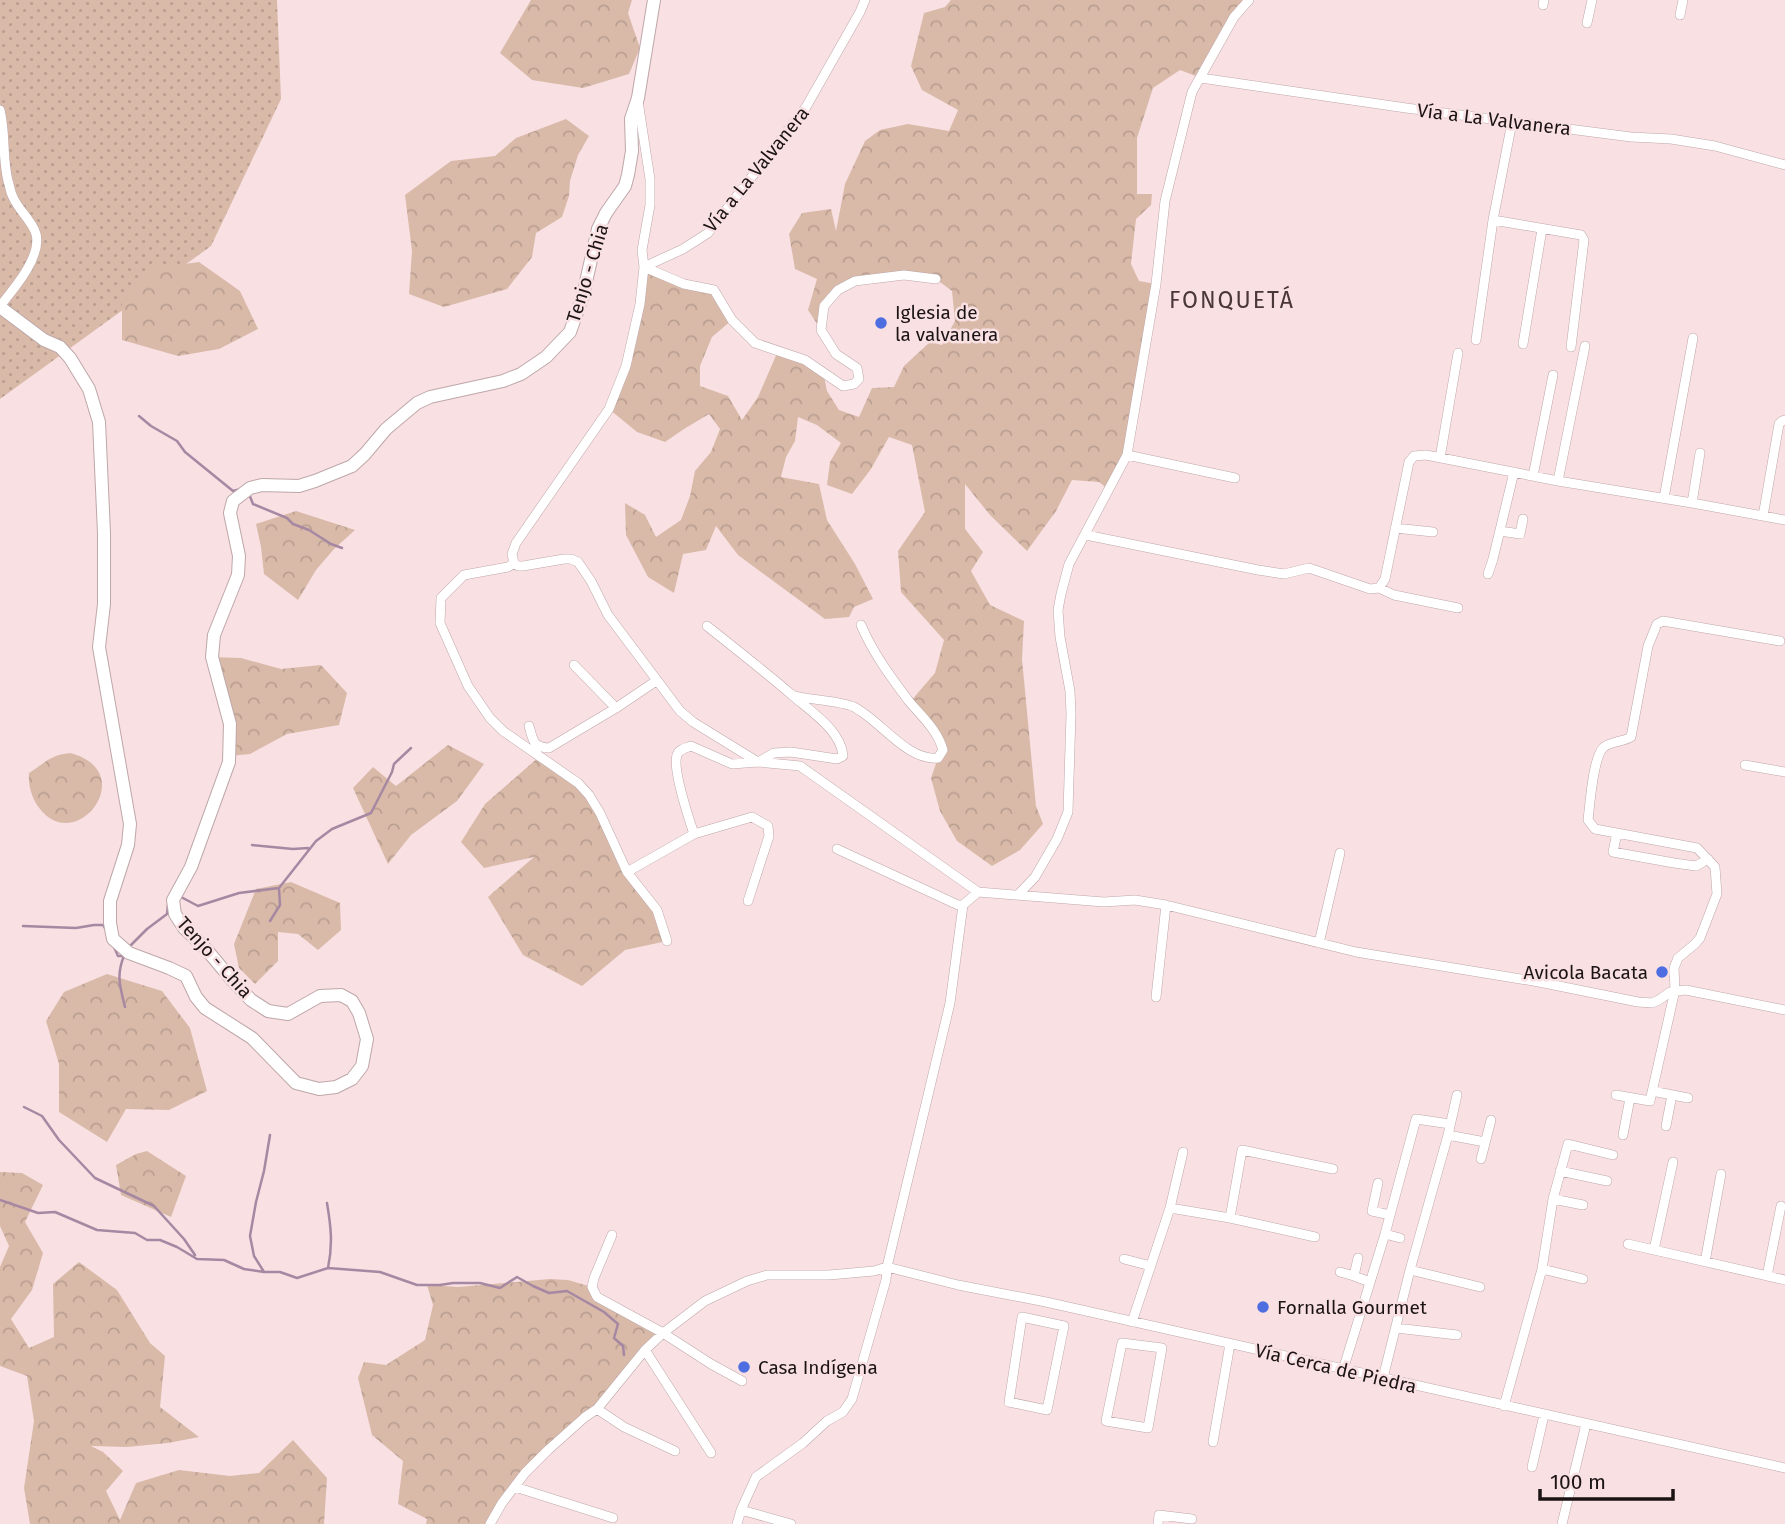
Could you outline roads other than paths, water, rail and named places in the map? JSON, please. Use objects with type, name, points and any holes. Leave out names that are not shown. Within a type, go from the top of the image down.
[{"type":"street","name":"Tenjo - Chia","points":[[0,307],[44,340],[60,347],[70,358],[89,389],[99,422],[104,592],[99,647],[130,824],[128,845],[110,901],[113,939],[129,953],[186,976],[196,997],[205,1008],[252,1038],[296,1083],[319,1089],[336,1087],[352,1079],[362,1066],[367,1039],[359,1013],[352,1001],[341,995],[320,996],[288,1014],[268,1012],[251,1000],[232,980],[184,928],[175,914],[173,900],[191,867],[229,762],[230,724],[212,657],[214,635],[237,575],[239,556],[230,513],[233,500],[250,488],[262,485],[299,486],[352,466],[386,429],[417,403],[430,397],[503,381],[521,374],[546,357],[569,332],[583,295],[598,229],[625,186],[628,175],[632,151],[631,119],[638,98],[654,0]]},
{"type":"street","name":"Vía a La Valvanera","points":[[644,267],[683,249],[708,233],[726,212],[806,107],[865,0]]},
{"type":"street","points":[[1018,895],[1035,877],[1057,839],[1068,812],[1071,713],[1070,691],[1060,637],[1060,594],[1069,564],[1127,455],[1156,284],[1165,201],[1192,92],[1234,17],[1249,0]]},
{"type":"street","points":[[1587,23],[1592,0]]},
{"type":"street","points":[[1680,15],[1683,0]]},
{"type":"street","name":"Vía a La Valvanera","points":[[1201,78],[1512,122],[1631,137],[1671,139],[1715,146],[1785,165]]},
{"type":"street","points":[[638,98],[650,179],[650,205],[642,250],[644,267],[640,304],[626,366],[609,409],[516,543],[512,554],[514,563],[518,566],[564,559],[578,562],[608,615],[680,711],[692,723],[758,762]]},
{"type":"street","points":[[0,110],[4,127],[4,163],[13,197],[36,234],[33,254],[23,276],[0,307]]},
{"type":"street","points":[[1476,340],[1493,220],[1512,122]]},
{"type":"street","points":[[1493,220],[1581,235],[1584,240],[1571,347]]},
{"type":"street","points":[[1523,344],[1542,229]]},
{"type":"street","points":[[644,267],[684,284],[714,290],[732,320],[755,343],[805,360],[843,386],[854,384],[859,379],[857,368],[836,354],[821,330],[824,306],[838,290],[855,281],[904,275],[936,279]]},
{"type":"street","points":[[1664,498],[1693,338]]},
{"type":"street","points":[[1558,481],[1584,346]]},
{"type":"street","points":[[1440,458],[1458,353]]},
{"type":"street","points":[[1533,476],[1553,375]]},
{"type":"street","points":[[1760,514],[1779,424],[1785,420]]},
{"type":"street","points":[[1692,503],[1700,453]]},
{"type":"street","points":[[1380,588],[1385,579],[1409,462],[1415,456],[1426,454],[1558,481],[1785,520]]},
{"type":"street","points":[[1127,455],[1235,478]]},
{"type":"street","points":[[1488,574],[1514,472]]},
{"type":"street","points":[[1500,531],[1520,534],[1524,519]]},
{"type":"street","points":[[1395,528],[1433,532]]},
{"type":"street","points":[[1086,535],[1284,574],[1309,568],[1370,589],[1380,588],[1394,595],[1458,608]]},
{"type":"street","points":[[514,563],[508,567],[464,575],[441,598],[440,623],[468,686],[490,718],[503,731],[578,783],[589,795],[627,872],[657,910],[667,941]]},
{"type":"street","points":[[1616,1095],[1650,1101],[1675,990],[1674,968],[1678,958],[1700,938],[1717,894],[1716,867],[1697,848],[1595,829],[1588,820],[1591,789],[1600,751],[1607,744],[1631,737],[1648,646],[1657,624],[1663,621],[1780,641]]},
{"type":"street","points":[[792,696],[852,706],[871,718],[905,747],[929,758],[938,758],[943,750],[929,722],[880,662],[861,625]]},
{"type":"street","points":[[707,626],[822,720],[840,743],[843,756],[837,759],[809,753],[774,753],[758,762]]},
{"type":"street","points":[[574,665],[616,708]]},
{"type":"street","points":[[529,726],[535,743],[540,748],[549,748],[656,681]]},
{"type":"street","points":[[694,834],[679,784],[676,756],[681,750],[691,746],[732,764],[758,762],[800,766],[978,892],[1104,902],[1135,900],[1166,905],[1356,952],[1539,982],[1638,1002],[1652,1003],[1675,990],[1686,990],[1785,1010]]},
{"type":"street","points":[[1745,765],[1785,772]]},
{"type":"street","points":[[627,872],[694,834],[752,817],[768,826],[769,836],[748,901]]},
{"type":"street","points":[[1616,833],[1613,852],[1696,866],[1708,859]]},
{"type":"street","points":[[837,849],[963,905]]},
{"type":"street","points":[[1320,943],[1339,853]]},
{"type":"street","points":[[1035,877],[1036,897]]},
{"type":"street","points":[[737,1524],[756,1477],[803,1443],[827,1421],[843,1412],[852,1399],[886,1280],[950,1003],[963,905],[978,892]]},
{"type":"street","points":[[1156,998],[1166,905]]},
{"type":"street","points":[[1652,1091],[1688,1098]]},
{"type":"street","points":[[1383,1378],[1457,1095]]},
{"type":"street","points":[[1666,1126],[1672,1095]]},
{"type":"street","points":[[1623,1135],[1630,1098]]},
{"type":"street","points":[[1343,1370],[1385,1234],[1416,1119],[1450,1124]]},
{"type":"street","points":[[1481,1159],[1491,1120]]},
{"type":"street","points":[[1448,1135],[1485,1142]]},
{"type":"street","points":[[1504,1406],[1542,1269],[1553,1199],[1568,1144],[1613,1155]]},
{"type":"street","points":[[1230,1218],[1242,1150],[1333,1169]]},
{"type":"street","points":[[1132,1322],[1170,1208],[1183,1152]]},
{"type":"street","points":[[1654,1250],[1673,1162]]},
{"type":"street","points":[[1560,1171],[1607,1181]]},
{"type":"street","points":[[1705,1262],[1721,1174]]},
{"type":"street","points":[[1378,1183],[1372,1210],[1390,1214]]},
{"type":"street","points":[[1553,1199],[1583,1205]]},
{"type":"street","points":[[1767,1276],[1781,1206]]},
{"type":"street","points":[[1170,1208],[1315,1237]]},
{"type":"street","points":[[1385,1234],[1400,1238]]},
{"type":"street","points":[[612,1235],[594,1278],[592,1287],[597,1297],[742,1381]]},
{"type":"street","points":[[1628,1244],[1785,1280]]},
{"type":"street","points":[[1354,1276],[1358,1258]]},
{"type":"street","points":[[1124,1259],[1151,1266]]},
{"type":"street","points":[[490,1524],[525,1473],[597,1409],[645,1350],[705,1301],[747,1281],[767,1275],[829,1275],[874,1271],[887,1267]]},
{"type":"street","name":"Vía Cerca de Piedra","points":[[887,1267],[1785,1468]]},
{"type":"street","points":[[1542,1269],[1583,1279]]},
{"type":"street","points":[[1410,1270],[1480,1287]]},
{"type":"street","points":[[1340,1272],[1370,1282]]},
{"type":"street","points":[[1043,1322],[1046,1303]]},
{"type":"street","points":[[1023,1317],[1043,1322],[1064,1326],[1047,1410],[1009,1402],[1023,1317]]},
{"type":"street","points":[[1152,1346],[1156,1327]]},
{"type":"street","points":[[1396,1328],[1457,1335]]},
{"type":"street","points":[[1122,1343],[1152,1346],[1162,1348],[1148,1427],[1106,1421],[1122,1343]]},
{"type":"street","points":[[1213,1442],[1230,1344]]},
{"type":"street","points":[[645,1350],[711,1453]]},
{"type":"street","points":[[597,1409],[624,1427],[675,1451]]},
{"type":"street","points":[[1532,1467],[1544,1415]]},
{"type":"street","points":[[1562,1524],[1586,1424]]},
{"type":"street","points":[[514,1488],[613,1518]]},
{"type":"street","points":[[741,1510],[791,1524]]},
{"type":"street","points":[[1158,1524],[1159,1515],[1192,1519]]},
{"type":"waterway","points":[[139,416],[177,441],[185,452],[233,491],[241,489]]},
{"type":"waterway","points":[[249,494],[253,504],[287,518],[293,524],[342,548]]},
{"type":"waterway","points":[[181,897],[198,906],[239,893],[279,888],[316,841],[332,829],[371,813],[394,764],[411,748]]},
{"type":"waterway","points":[[252,845],[308,848]]},
{"type":"waterway","points":[[270,921],[280,905],[279,889]]},
{"type":"waterway","points":[[129,947],[167,914],[168,905]]},
{"type":"waterway","points":[[23,926],[76,928],[103,925],[105,928]]},
{"type":"waterway","points":[[114,947],[118,956],[122,956]]},
{"type":"waterway","points":[[124,956],[119,975],[125,1007]]},
{"type":"waterway","points":[[24,1107],[42,1116],[59,1140],[95,1178],[154,1206],[195,1255]]},
{"type":"waterway","points":[[264,1272],[254,1256],[250,1236],[270,1135]]},
{"type":"waterway","points":[[0,1200],[38,1213],[55,1212],[97,1230],[135,1233],[147,1240],[160,1240],[197,1259],[224,1260],[244,1269],[280,1272],[297,1278],[328,1268],[380,1272],[417,1285],[480,1283],[500,1288],[517,1277],[549,1293],[567,1291],[604,1312],[618,1324],[614,1338],[623,1346],[624,1355]]},
{"type":"waterway","points":[[327,1203],[331,1236],[328,1268]]},
{"type":"place","name":"Iglesia de la valvanera","points":[[881,323]]},
{"type":"place","name":"Avicola Bacata","points":[[1662,972]]},
{"type":"place","name":"Fornalla Gourmet","points":[[1263,1307]]},
{"type":"place","name":"Casa Indígena","points":[[744,1367]]},
{"type":"district","name":"FONQUETÁ","points":[[1232,300]]}]
